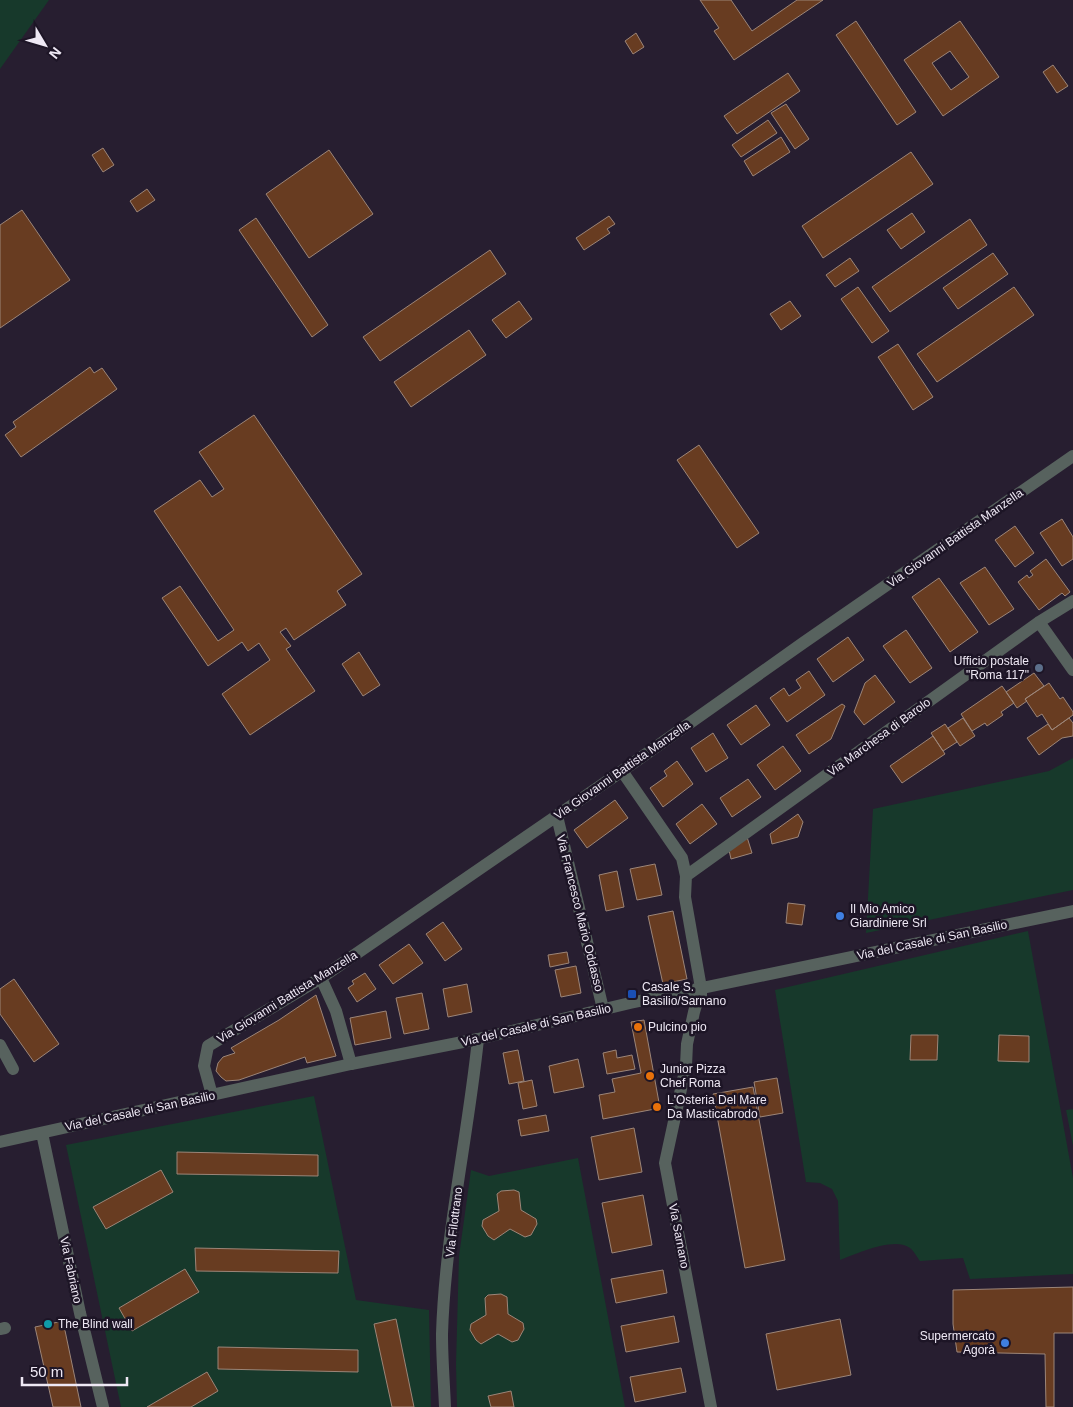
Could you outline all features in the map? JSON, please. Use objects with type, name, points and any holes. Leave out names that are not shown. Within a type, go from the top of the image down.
[{"type":"street","name":"Via Giovanni Battista Manzella","points":[[212,1095],[204,1066],[208,1046],[321,978],[622,771],[1073,456]]},
{"type":"street","name":"Via Marchesa di Barolo","points":[[686,876],[1039,622],[1073,601]]},
{"type":"street","points":[[1039,622],[1073,670]]},
{"type":"street","points":[[622,771],[682,858],[686,876]]},
{"type":"street","name":"Via Francesco Mario Oddasso","points":[[556,816],[603,1010]]},
{"type":"street","name":"Via Sarnano","points":[[686,876],[684,897],[701,988],[702,1013],[695,1046],[686,1066],[665,1163],[711,1407]]},
{"type":"street","name":"Via del Casale di San Basilio","points":[[0,1142],[351,1064],[478,1039],[701,988],[1073,911]]},
{"type":"street","points":[[321,978],[336,1011],[351,1064]]},
{"type":"street","name":"Via Filottrano","points":[[445,1407],[443,1319],[450,1246],[478,1039]]},
{"type":"street","points":[[0,1045],[13,1069]]},
{"type":"street","name":"Via Fabriano","points":[[42,1133],[84,1329],[103,1407]]},
{"type":"green space","points":[[0,0],[49,0],[0,69]]},
{"type":"green space","points":[[1073,758],[1073,890],[866,933],[873,809],[1049,771]]},
{"type":"green space","points":[[1028,931],[1073,1178],[1073,1274],[970,1279],[963,1258],[920,1261],[910,1248],[895,1244],[875,1247],[840,1260],[838,1201],[832,1189],[820,1183],[806,1182],[775,990]]},
{"type":"green space","points":[[314,1096],[356,1300],[429,1310],[431,1407],[121,1407],[66,1145]]},
{"type":"green space","points":[[1073,1109],[1073,1146],[1066,1110]]},
{"type":"green space","points":[[578,1158],[625,1407],[457,1407],[456,1364],[459,1256],[471,1170],[489,1176]]},
{"type":"building","points":[[700,0],[731,0],[752,31],[797,0],[823,0],[734,60],[714,31],[719,28]]},
{"type":"building","points":[[856,21],[916,112],[897,125],[836,35]]},
{"type":"building","points":[[960,21],[999,77],[943,116],[904,60]],"holes":[[[950,51],[969,77],[951,90],[932,63]]]},
{"type":"building","points":[[636,33],[644,47],[633,54],[625,41]]},
{"type":"building","points":[[1053,65],[1068,86],[1057,93],[1043,72]]},
{"type":"building","points":[[788,73],[800,91],[737,134],[724,116]]},
{"type":"building","points":[[786,104],[809,139],[795,149],[771,113]]},
{"type":"building","points":[[768,120],[777,133],[741,157],[732,145]]},
{"type":"building","points":[[781,137],[790,152],[753,176],[744,161]]},
{"type":"building","points":[[103,148],[114,165],[103,172],[92,155]]},
{"type":"building","points":[[329,150],[373,214],[309,258],[266,194]]},
{"type":"building","points":[[911,152],[933,184],[823,258],[802,226]]},
{"type":"building","points":[[147,189],[155,200],[137,212],[130,201]]},
{"type":"building","points":[[22,210],[70,280],[0,328],[0,225]]},
{"type":"building","points":[[912,213],[925,232],[901,249],[887,230]]},
{"type":"building","points":[[609,216],[615,224],[607,229],[610,233],[584,250],[576,238]]},
{"type":"building","points":[[256,218],[328,325],[312,337],[239,230]]},
{"type":"building","points":[[970,219],[987,245],[890,312],[872,287]]},
{"type":"building","points":[[490,250],[506,274],[380,361],[363,337]]},
{"type":"building","points":[[993,253],[1008,274],[958,309],[943,288]]},
{"type":"building","points":[[850,258],[859,271],[835,287],[826,275]]},
{"type":"building","points":[[858,287],[889,331],[872,343],[841,299]]},
{"type":"building","points":[[1014,287],[1034,315],[937,382],[917,354]]},
{"type":"building","points":[[519,301],[532,319],[506,338],[492,320]]},
{"type":"building","points":[[790,301],[801,316],[781,330],[770,314]]},
{"type":"building","points":[[469,330],[486,355],[411,407],[394,382]]},
{"type":"building","points":[[898,344],[933,397],[913,410],[878,357]]},
{"type":"building","points":[[90,367],[94,373],[102,368],[117,389],[21,457],[5,435],[16,427],[13,422]]},
{"type":"building","points":[[254,415],[362,574],[337,591],[346,605],[294,640],[286,628],[280,632],[291,646],[286,649],[315,691],[250,735],[222,694],[270,660],[259,643],[248,651],[242,642],[208,666],[162,598],[180,586],[218,641],[234,630],[154,511],[200,480],[212,497],[224,489],[199,452]]},
{"type":"building","points":[[699,445],[759,533],[737,548],[677,460]]},
{"type":"building","points":[[1062,519],[1073,537],[1073,559],[1062,566],[1040,533]]},
{"type":"building","points":[[1015,526],[1034,553],[1015,567],[995,540]]},
{"type":"building","points":[[1046,559],[1070,592],[1065,596],[1062,593],[1039,610],[1018,582],[1027,575],[1029,578],[1033,575],[1030,571]]},
{"type":"building","points":[[985,567],[1014,609],[989,625],[960,583]]},
{"type":"building","points":[[939,578],[978,632],[950,652],[912,597]]},
{"type":"building","points":[[906,630],[932,668],[910,683],[883,646]]},
{"type":"building","points":[[848,637],[864,660],[833,682],[817,659]]},
{"type":"building","points":[[359,652],[380,685],[363,696],[342,664]]},
{"type":"building","points":[[809,671],[825,695],[787,722],[770,698],[784,688],[789,696],[801,688],[796,680]]},
{"type":"building","points":[[1034,673],[1044,686],[1025,699],[1027,701],[1017,708],[1006,692]]},
{"type":"building","points":[[875,675],[895,702],[864,725],[854,712],[865,683]]},
{"type":"building","points":[[1049,683],[1060,699],[1063,697],[1073,712],[1073,715],[1052,730],[1042,714],[1037,717],[1025,699]]},
{"type":"building","points":[[1002,686],[1014,703],[1001,712],[1003,715],[987,726],[985,723],[972,731],[961,714]]},
{"type":"building","points":[[842,704],[845,706],[831,739],[809,754],[796,735]]},
{"type":"building","points":[[756,705],[770,725],[741,745],[727,725]]},
{"type":"building","points":[[963,718],[975,736],[960,746],[948,728]]},
{"type":"building","points":[[1069,718],[1073,723],[1073,736],[1062,738],[1039,755],[1027,738],[1048,724],[1052,730]]},
{"type":"building","points":[[945,724],[957,742],[943,751],[931,733]]},
{"type":"building","points":[[713,733],[728,758],[706,772],[691,748]]},
{"type":"building","points":[[933,736],[945,754],[902,783],[890,766]]},
{"type":"building","points":[[783,746],[801,771],[775,790],[757,765]]},
{"type":"building","points":[[677,761],[693,784],[663,807],[650,788],[667,776],[664,771]]},
{"type":"building","points":[[748,779],[761,797],[732,817],[720,798]]},
{"type":"building","points":[[615,800],[628,818],[587,848],[574,830]]},
{"type":"building","points":[[702,804],[717,824],[690,844],[676,824]]},
{"type":"building","points":[[798,814],[803,822],[798,837],[772,844],[770,834]]},
{"type":"building","points":[[747,837],[752,853],[731,859],[729,850]]},
{"type":"building","points":[[655,864],[662,895],[637,900],[630,869]]},
{"type":"building","points":[[617,871],[624,907],[606,911],[599,875]]},
{"type":"building","points":[[788,903],[805,905],[802,925],[786,923]]},
{"type":"building","points":[[673,911],[687,979],[663,984],[648,916]]},
{"type":"building","points":[[443,922],[462,949],[445,961],[426,934]]},
{"type":"building","points":[[409,944],[423,963],[393,984],[379,965]]},
{"type":"building","points":[[567,952],[569,963],[550,967],[548,955]]},
{"type":"building","points":[[576,966],[581,993],[561,997],[555,970]]},
{"type":"building","points":[[365,973],[376,989],[357,1002],[348,988],[354,984],[352,981]]},
{"type":"building","points":[[14,979],[59,1044],[34,1062],[0,1014],[0,989]]},
{"type":"building","points":[[467,984],[472,1012],[448,1017],[443,989]]},
{"type":"building","points":[[422,993],[429,1029],[404,1034],[396,998]]},
{"type":"building","points":[[316,995],[336,1056],[307,1063],[305,1057],[239,1080],[226,1081],[216,1071],[218,1063],[223,1057],[235,1053],[231,1048],[279,1020]]},
{"type":"building","points":[[386,1011],[391,1038],[355,1045],[350,1018]]},
{"type":"building","points":[[644,1020],[660,1108],[603,1119],[599,1095],[615,1092],[612,1079],[641,1073],[631,1022]]},
{"type":"building","points":[[911,1035],[938,1035],[937,1060],[910,1060]]},
{"type":"building","points":[[999,1035],[1029,1036],[1029,1062],[998,1061]]},
{"type":"building","points":[[518,1050],[524,1081],[509,1084],[503,1053]]},
{"type":"building","points":[[616,1050],[617,1058],[632,1055],[635,1069],[607,1074],[603,1053]]},
{"type":"building","points":[[578,1059],[584,1087],[554,1093],[549,1066]]},
{"type":"building","points":[[777,1078],[783,1113],[760,1117],[754,1082]]},
{"type":"building","points":[[532,1080],[537,1106],[523,1109],[518,1083]]},
{"type":"building","points":[[753,1087],[785,1260],[745,1268],[713,1094]]},
{"type":"building","points":[[546,1115],[549,1131],[521,1136],[518,1120]]},
{"type":"building","points":[[634,1128],[642,1172],[599,1180],[591,1137]]},
{"type":"building","points":[[177,1152],[318,1155],[318,1176],[177,1174]]},
{"type":"building","points":[[161,1170],[173,1192],[106,1229],[93,1207]]},
{"type":"building","points":[[514,1190],[519,1192],[521,1210],[536,1219],[537,1224],[531,1235],[525,1237],[510,1229],[494,1240],[488,1236],[482,1226],[483,1220],[499,1211],[497,1194],[501,1191]]},
{"type":"building","points":[[643,1195],[652,1245],[612,1253],[602,1203]]},
{"type":"building","points":[[195,1248],[339,1251],[338,1273],[196,1271]]},
{"type":"building","points":[[185,1269],[199,1292],[132,1331],[119,1308]]},
{"type":"building","points":[[663,1270],[667,1293],[616,1303],[611,1279]]},
{"type":"building","name":"Supermercato Agorà","points":[[1073,1287],[1073,1333],[1054,1333],[1054,1407],[1046,1407],[1045,1354],[957,1352],[953,1324],[953,1290]]},
{"type":"building","points":[[501,1294],[507,1297],[508,1314],[523,1323],[524,1329],[518,1340],[512,1342],[498,1334],[481,1344],[470,1330],[471,1324],[486,1315],[485,1298],[488,1295]]},
{"type":"building","points":[[674,1316],[679,1342],[626,1352],[621,1326]]},
{"type":"building","points":[[396,1319],[414,1407],[392,1407],[374,1324]]},
{"type":"building","points":[[840,1319],[851,1375],[777,1390],[766,1334]]},
{"type":"building","points":[[63,1321],[81,1407],[53,1407],[35,1327]]},
{"type":"building","points":[[218,1347],[358,1350],[358,1372],[218,1369]]},
{"type":"building","points":[[681,1368],[686,1392],[635,1402],[630,1377]]},
{"type":"building","points":[[207,1372],[218,1391],[191,1407],[147,1407]]},
{"type":"building","points":[[511,1391],[514,1407],[491,1407],[488,1396]]},
{"type":"place","name":"Ufficio postale \"Roma 117\"","points":[[1039,668]]},
{"type":"place","name":"Il Mio Amico Giardiniere Srl","points":[[840,916]]},
{"type":"place","name":"Casale S. Basilio/Sarnano","points":[[632,994]]},
{"type":"place","name":"Pulcino pio","points":[[638,1027]]},
{"type":"place","name":"Junior Pizza Chef Roma","points":[[650,1076]]},
{"type":"place","name":"L'Osteria Del Mare Da Masticabrodo","points":[[657,1107]]},
{"type":"place","name":"The Blind wall","points":[[48,1324]]},
{"type":"place","name":"Supermercato Agorà","points":[[1005,1343]]}]
